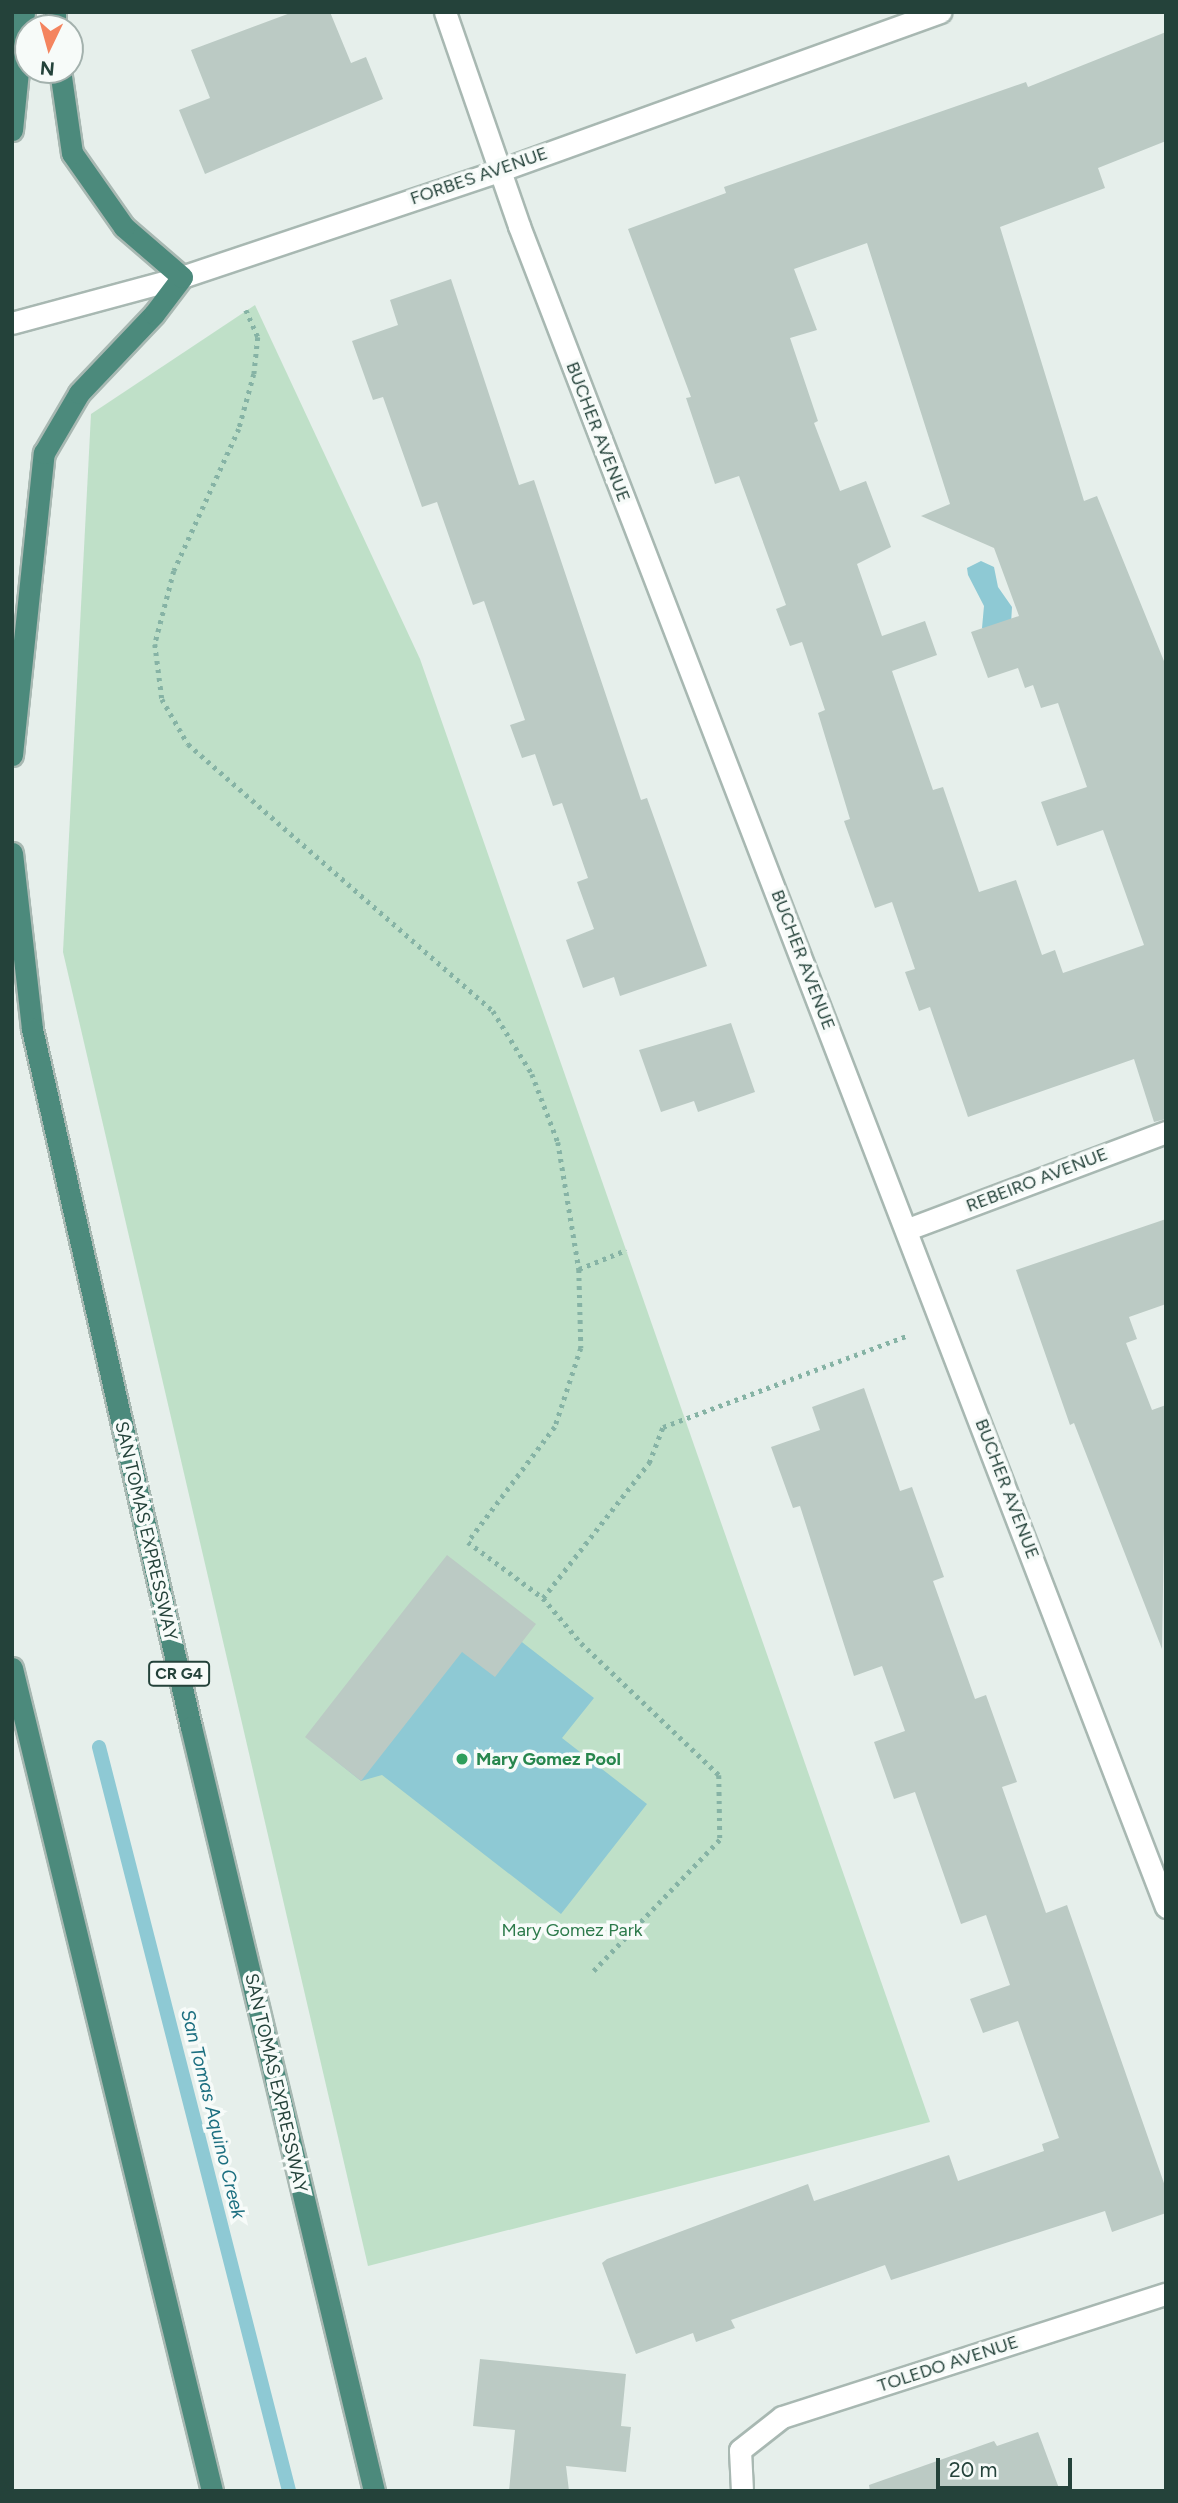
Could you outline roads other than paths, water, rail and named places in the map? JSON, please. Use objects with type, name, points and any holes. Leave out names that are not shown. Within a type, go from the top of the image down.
[{"type":"highway","points":[[12,130],[24,12]]},
{"type":"highway","points":[[12,755],[44,453],[79,393],[154,314],[182,277],[124,227],[72,153],[62,84]]},
{"type":"highway","name":"SAN TOMAS EXPRESSWAY","points":[[12,853],[32,1029],[191,1727],[374,2491]]},
{"type":"highway","points":[[12,1668],[212,2491]]},
{"type":"street","name":"BUCHER AVENUE","points":[[445,12],[519,226],[908,1229],[1166,1907]]},
{"type":"street","name":"FORBES AVENUE","points":[[12,323],[182,277],[501,170],[940,12]]},
{"type":"street","name":"REBEIRO AVENUE","points":[[908,1229],[1166,1132]]},
{"type":"street","name":"TOLEDO AVENUE","points":[[742,2491],[740,2450],[782,2417],[1166,2294]]},
{"type":"water","points":[[981,561],[994,567],[998,587],[1012,607],[1011,624],[998,631],[982,628],[984,606],[968,575],[967,568]]},
{"type":"water","name":"Mary Gomez Pool","points":[[442,1580],[594,1698],[562,1738],[647,1804],[561,1914],[382,1775],[361,1781],[315,1744]]},
{"type":"waterway","name":"San Tomas Aquino Creek","points":[[99,1747],[289,2491]]},
{"type":"place","name":"Mary Gomez Pool","points":[[462,1759]]},
{"type":"park label","name":"Mary Gomez Park","points":[[572,1930]]}]
